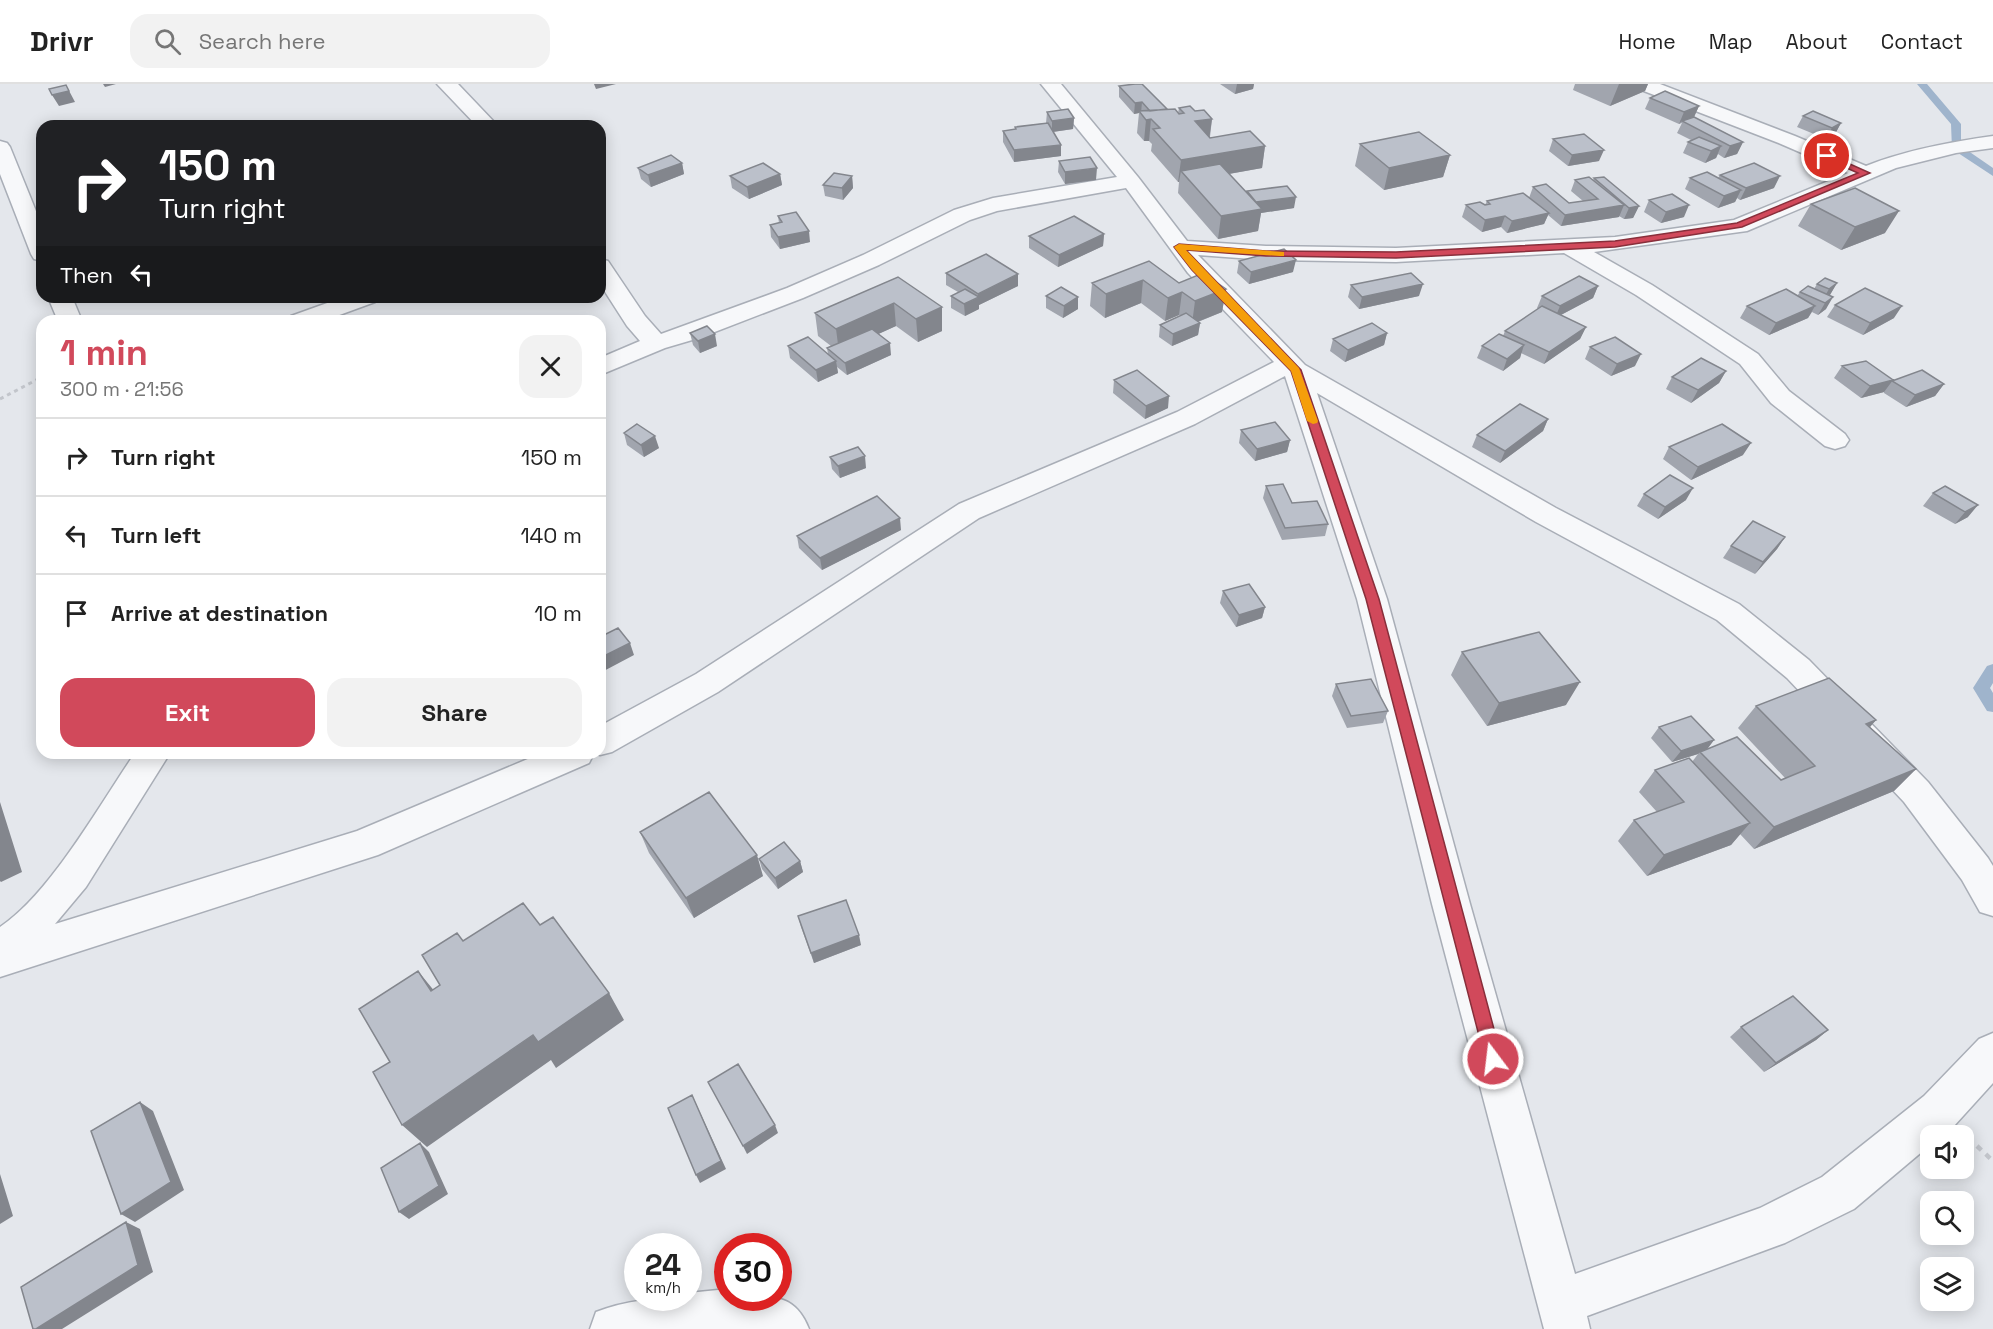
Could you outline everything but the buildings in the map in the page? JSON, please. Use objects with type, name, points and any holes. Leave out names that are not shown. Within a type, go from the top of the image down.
[{"type":"street","points":[[447,84],[482,120]]},
{"type":"street","points":[[1051,84],[1131,181],[1196,268],[1292,367],[1546,516],[1728,612],[1798,669],[1916,792],[1975,869],[1993,900]]},
{"type":"street","points":[[1643,84],[1788,140],[1865,173]]},
{"type":"street","points":[[1179,247],[1266,253],[1396,255],[1615,244],[1739,225],[1865,173],[1916,156],[1993,142]]},
{"type":"street","points":[[0,147],[36,239]]},
{"type":"street","points":[[606,364],[656,343],[690,333],[795,293],[871,260],[962,215],[993,205],[1131,181]]},
{"type":"street","points":[[1566,245],[1644,290],[1749,359],[1780,396],[1835,440]]},
{"type":"street","points":[[606,275],[636,321],[656,343]]},
{"type":"street","points":[[317,315],[350,303]]},
{"type":"street","points":[[606,739],[707,683],[969,512],[1186,418],[1292,367]]},
{"type":"street","points":[[1292,367],[1372,599],[1448,892],[1563,1316],[1769,1227],[1838,1193],[1939,1111],[1993,1053]]},
{"type":"street","points":[[0,948],[27,930],[74,876],[149,759]]},
{"type":"street","points":[[0,958],[364,844],[563,759]]},
{"type":"street","points":[[612,1329],[656,1320],[745,1310],[778,1321],[786,1329]]},
{"type":"path","points":[[0,399],[36,380]]},
{"type":"waterway","points":[[1922,84],[1956,124],[1956,147],[1993,173]]},
{"type":"waterway","points":[[1993,670],[1981,688],[1993,706]]},
{"type":"slow traffic","points":[[1280,254],[1179,247],[1196,268],[1296,370],[1313,421]]},
{"type":"route","points":[[1493,1059],[1372,599],[1296,370],[1196,268],[1179,247],[1266,253],[1396,255],[1615,244],[1702,232],[1762,218],[1865,173],[1827,156]]}]
